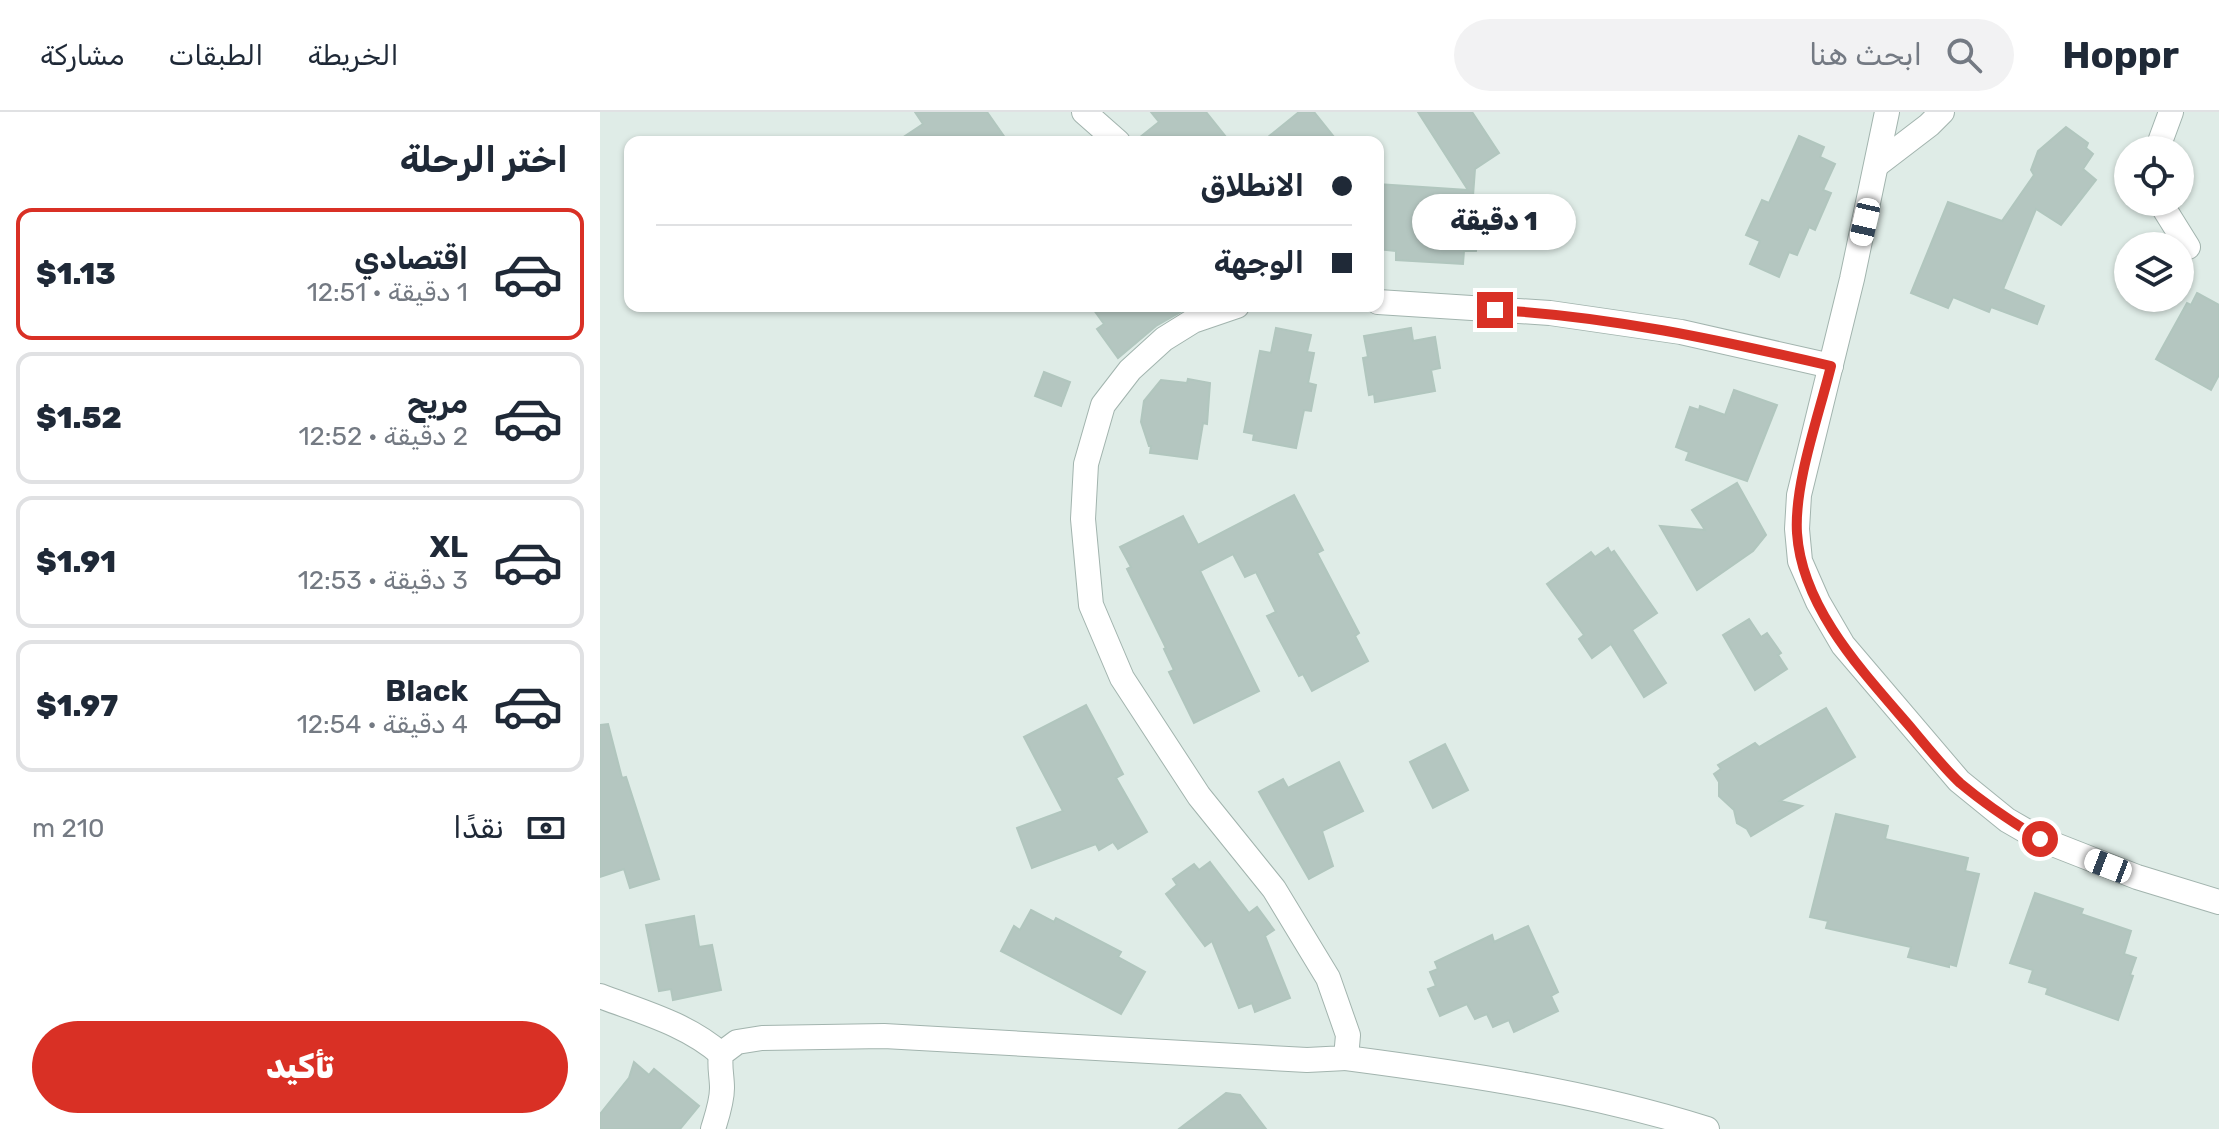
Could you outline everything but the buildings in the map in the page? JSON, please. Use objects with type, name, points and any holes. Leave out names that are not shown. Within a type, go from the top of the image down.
[{"type":"street","points":[[1084,112],[1111,136]]},
{"type":"street","points":[[1887,112],[1878,164],[1799,495],[1797,529],[1800,561],[1818,602],[1843,645],[1959,781],[2007,820],[2040,839],[2219,902]]},
{"type":"street","points":[[1878,164],[1942,112]]},
{"type":"street","points":[[2162,136],[2171,112]]},
{"type":"street","points":[[1384,302],[1564,315],[1681,332],[1831,366]]},
{"type":"street","points":[[1219,312],[1193,321],[1164,339],[1130,370],[1103,405],[1086,464],[1083,519],[1091,605],[1122,678],[1199,796],[1274,889],[1328,978],[1348,1035],[1346,1058]]},
{"type":"street","points":[[600,996],[665,1020],[704,1039],[721,1054]]},
{"type":"street","points":[[713,1129],[720,1105],[721,1054],[737,1042],[762,1038],[884,1036],[1307,1060],[1346,1058],[1457,1073],[1596,1099],[1707,1129]]},
{"type":"route","points":[[1495,310],[1550,313],[1681,332],[1831,366],[1799,495],[1797,529],[1800,561],[1818,602],[1843,645],[1959,781],[2007,820],[2040,839]]}]
